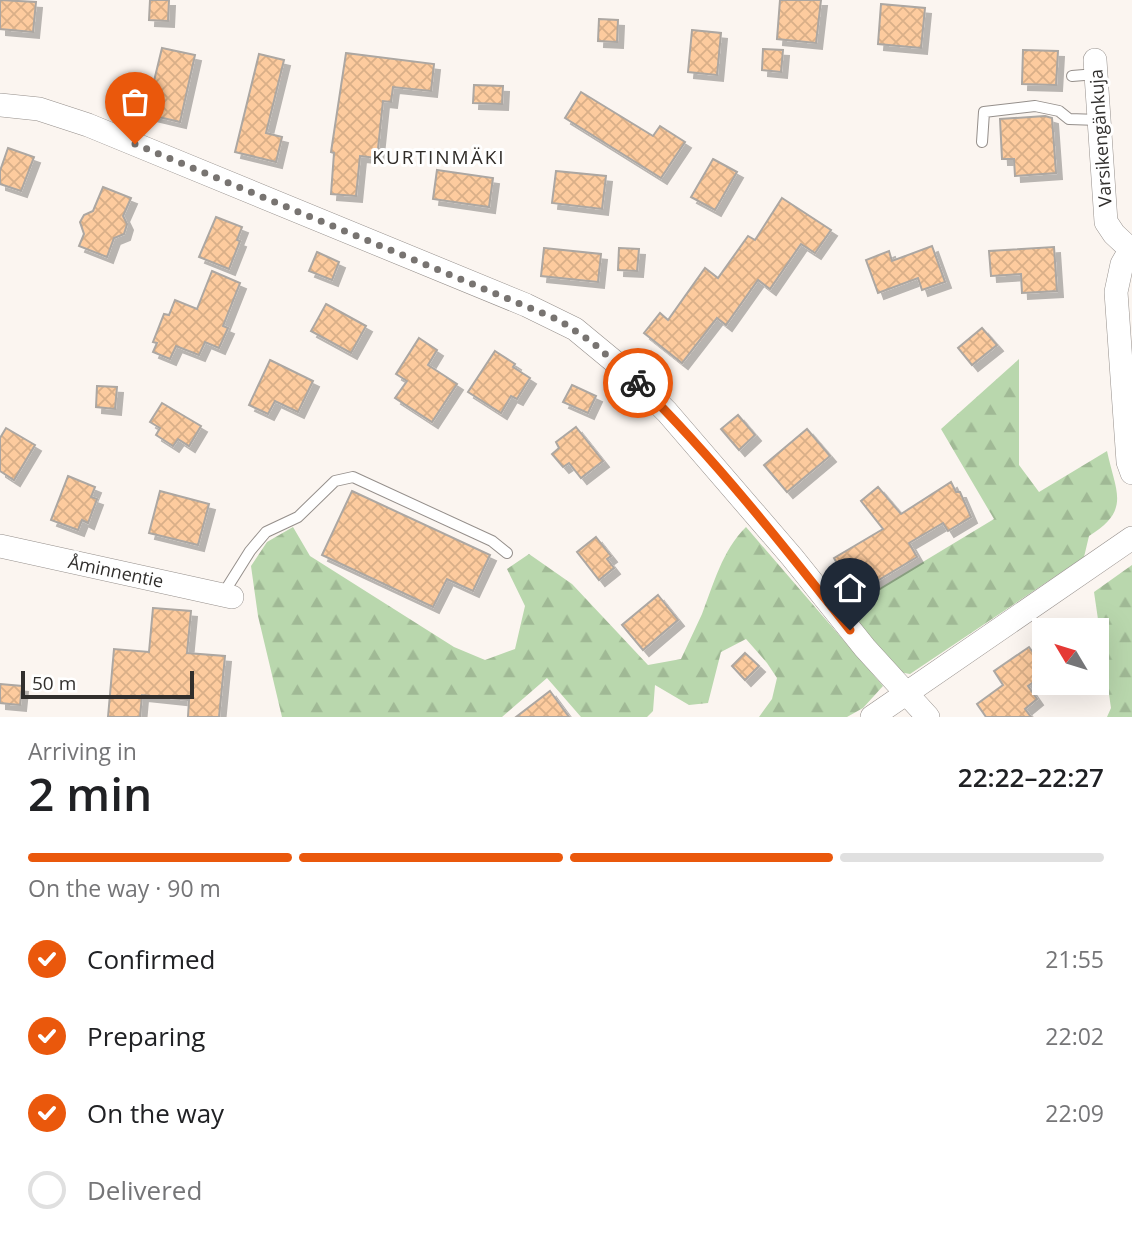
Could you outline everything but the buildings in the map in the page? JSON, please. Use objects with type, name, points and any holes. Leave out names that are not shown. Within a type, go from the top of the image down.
[{"type":"street","name":"Varsikengänkuja","points":[[1095,67],[1106,222],[1114,234],[1131,248]]},
{"type":"street","points":[[0,106],[39,109],[88,125],[526,305],[575,329],[627,372],[667,412],[792,557],[865,648],[929,717]]},
{"type":"street","points":[[1131,248],[1122,264],[1116,292],[1128,462],[1132,473]]},
{"type":"street","points":[[872,717],[1132,538]]},
{"type":"street","name":"Åminnentie","points":[[0,546],[227,596]]},
{"type":"lane","points":[[1072,76],[1095,67]]},
{"type":"lane","points":[[982,142],[984,111],[1035,106],[1059,111],[1069,119],[1099,120]]},
{"type":"lane","points":[[227,596],[250,551],[266,532],[298,517],[335,481],[353,477],[492,541],[507,553]]},
{"type":"green space","points":[[1019,359],[1019,465],[1039,492],[1107,451],[1116,489],[1116,509],[1102,527],[1089,536],[1084,557],[910,674],[899,672],[845,609],[994,519],[941,429]]},
{"type":"green space","points":[[293,527],[310,556],[454,647],[485,660],[515,649],[525,606],[507,569],[529,554],[572,584],[648,665],[681,659],[725,557],[746,527],[883,686],[863,708],[847,717],[759,717],[772,699],[777,678],[746,639],[721,652],[708,703],[689,705],[655,685],[653,711],[647,717],[581,717],[547,678],[502,717],[282,717],[258,616],[251,566],[267,542]]},
{"type":"green space","points":[[1132,565],[1132,717],[1107,717],[1111,708],[1110,618],[1098,618],[1094,592]]},
{"type":"way so far","points":[[135,144],[559,320],[592,342],[638,383]]},
{"type":"district","name":"KURTINMÄKI","points":[[439,157]]},
{"type":"route","points":[[638,383],[667,412],[792,557],[850,630]]}]
